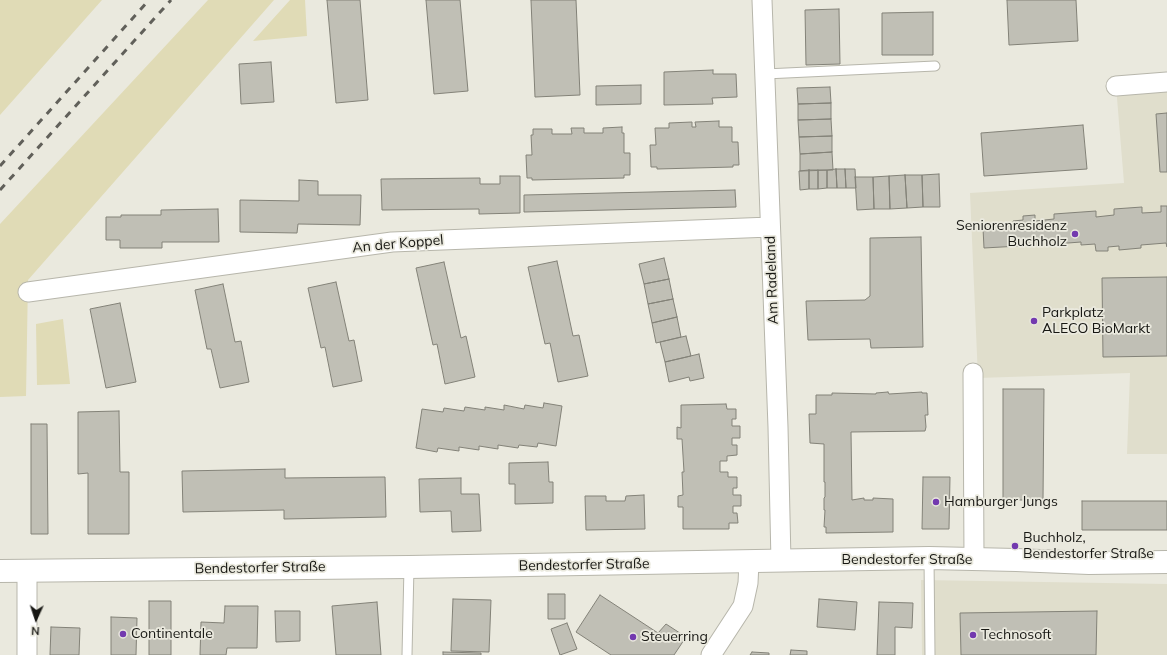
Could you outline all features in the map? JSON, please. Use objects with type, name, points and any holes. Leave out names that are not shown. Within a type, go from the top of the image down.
[{"type":"street","name":"Am Radeland","points":[[762,0],[781,561]]},
{"type":"street","points":[[1116,86],[1167,82]]},
{"type":"street","name":"An der Koppel","points":[[28,292],[392,242],[770,227]]},
{"type":"street","points":[[973,373],[974,559]]},
{"type":"street","name":"Bendestorfer Straße","points":[[0,571],[409,567],[930,558],[1089,563],[1167,562]]},
{"type":"street","points":[[711,655],[743,606],[748,583],[749,562]]},
{"type":"street","points":[[27,571],[27,655]]},
{"type":"lane","points":[[765,74],[935,66]]},
{"type":"lane","points":[[930,558],[930,655]]},
{"type":"lane","points":[[407,655],[409,567]]},
{"type":"shaded area","points":[[0,0],[102,0],[0,115]]},
{"type":"shaded area","points":[[208,0],[274,0],[28,280],[26,396],[0,397],[0,224]]},
{"type":"shaded area","points":[[290,0],[305,0],[307,36],[253,41]]},
{"type":"shaded area","points":[[1167,82],[1167,454],[1127,454],[1130,373],[978,378],[970,193],[1124,183],[1116,86]]},
{"type":"shaded area","points":[[63,319],[70,384],[37,385],[36,324]]},
{"type":"shaded area","points":[[921,580],[1167,584],[1167,655],[922,655]]},
{"type":"building","points":[[327,0],[360,0],[368,100],[336,103]]},
{"type":"building","points":[[426,0],[460,0],[468,91],[434,94]]},
{"type":"building","points":[[531,0],[576,0],[580,95],[535,97]]},
{"type":"building","points":[[1007,0],[1076,0],[1078,41],[1009,45]]},
{"type":"building","points":[[839,9],[840,64],[806,65],[805,10]]},
{"type":"building","points":[[933,12],[933,55],[882,55],[882,13]]},
{"type":"building","points":[[271,62],[274,102],[241,104],[239,64]]},
{"type":"building","points":[[713,70],[713,74],[736,74],[737,97],[712,98],[713,104],[664,105],[664,72]]},
{"type":"building","points":[[641,85],[641,104],[596,105],[596,86]]},
{"type":"building","points":[[830,87],[831,103],[798,104],[797,88]]},
{"type":"building","points":[[831,103],[831,119],[798,120],[798,104]]},
{"type":"building","points":[[1167,113],[1167,172],[1160,172],[1156,114]]},
{"type":"building","points":[[831,119],[832,136],[799,137],[798,120]]},
{"type":"building","points":[[719,121],[719,127],[732,127],[732,142],[738,142],[739,165],[733,165],[733,167],[657,169],[657,167],[651,167],[650,145],[656,145],[655,128],[669,128],[669,123],[692,122],[692,127],[696,127],[695,122]]},
{"type":"building","points":[[1083,125],[1087,169],[984,176],[981,133]]},
{"type":"building","points":[[622,127],[622,133],[624,133],[624,153],[630,153],[630,175],[624,175],[624,178],[532,180],[532,178],[527,178],[526,155],[532,155],[531,135],[533,135],[533,129],[552,129],[552,134],[572,134],[571,128],[584,128],[584,133],[603,133],[603,128]]},
{"type":"building","points":[[832,136],[832,152],[800,154],[799,137]]},
{"type":"building","points":[[832,152],[833,170],[800,171],[800,154]]},
{"type":"building","points":[[836,169],[837,188],[827,188],[827,170]]},
{"type":"building","points":[[836,169],[845,169],[846,188],[837,188]]},
{"type":"building","points":[[845,169],[855,169],[856,188],[846,188]]},
{"type":"building","points":[[809,170],[809,189],[800,190],[799,171]]},
{"type":"building","points":[[809,170],[818,170],[818,189],[809,189]]},
{"type":"building","points":[[818,170],[827,170],[827,188],[818,189]]},
{"type":"building","points":[[939,174],[940,207],[923,207],[922,175]]},
{"type":"building","points":[[905,175],[907,208],[890,209],[889,176]]},
{"type":"building","points":[[905,175],[922,175],[923,207],[907,208]]},
{"type":"building","points":[[500,176],[520,176],[520,213],[479,214],[479,209],[382,210],[381,179],[480,178],[480,184],[500,184]]},
{"type":"building","points":[[889,176],[890,209],[874,209],[873,177]]},
{"type":"building","points":[[855,177],[873,177],[874,209],[857,210]]},
{"type":"building","points":[[299,180],[318,181],[318,195],[361,195],[360,225],[298,224],[297,233],[240,232],[240,200],[299,201]]},
{"type":"building","points":[[735,190],[736,207],[524,212],[524,195]]},
{"type":"building","name":"Seniorenresidenz Buchholz","points":[[1161,206],[1167,206],[1167,247],[1166,243],[1141,245],[1141,248],[1119,250],[1119,246],[1108,247],[1108,251],[1096,251],[1095,244],[1081,245],[1081,242],[1055,244],[1055,241],[1036,242],[1037,245],[984,248],[983,228],[1014,226],[1013,221],[1023,220],[1023,216],[1035,215],[1035,221],[1054,219],[1054,214],[1096,211],[1096,217],[1114,215],[1114,209],[1142,207],[1142,213],[1161,212]]},
{"type":"building","points":[[218,209],[219,242],[162,242],[162,248],[120,248],[120,240],[106,240],[106,217],[121,217],[121,215],[161,215],[161,210]]},
{"type":"building","points":[[921,237],[923,347],[871,348],[870,339],[808,340],[806,301],[865,300],[870,296],[870,238]]},
{"type":"building","points":[[664,258],[669,279],[644,284],[639,264]]},
{"type":"building","points":[[557,261],[573,336],[579,335],[588,376],[558,382],[550,343],[545,344],[528,267]]},
{"type":"building","points":[[444,262],[461,338],[466,336],[475,377],[445,384],[437,344],[433,345],[416,268]]},
{"type":"building","points":[[1167,277],[1167,356],[1103,357],[1102,278]]},
{"type":"building","points":[[669,279],[673,299],[648,304],[644,284]]},
{"type":"building","points":[[336,282],[349,341],[354,340],[362,381],[333,387],[325,347],[321,348],[308,288]]},
{"type":"building","points":[[223,284],[235,342],[241,341],[249,382],[220,388],[211,349],[207,349],[195,290]]},
{"type":"building","points":[[673,299],[677,317],[652,323],[648,304]]},
{"type":"building","points":[[120,303],[136,382],[106,388],[90,309]]},
{"type":"building","points":[[677,317],[681,337],[656,343],[652,323]]},
{"type":"building","points":[[686,336],[691,356],[665,362],[660,342]]},
{"type":"building","points":[[699,354],[704,378],[690,381],[689,377],[669,382],[665,362]]},
{"type":"building","points":[[1003,389],[1044,389],[1043,500],[1003,500]]},
{"type":"building","points":[[888,392],[889,394],[927,393],[928,415],[925,415],[925,431],[851,432],[852,500],[864,498],[864,500],[873,500],[873,498],[893,499],[893,532],[826,533],[826,527],[824,527],[824,444],[810,443],[809,414],[816,414],[816,395],[832,395],[832,393],[876,394]]},
{"type":"building","points":[[544,403],[562,406],[556,446],[538,443],[537,447],[519,445],[518,448],[498,445],[498,449],[479,446],[479,450],[459,447],[459,451],[438,448],[437,452],[416,448],[422,409],[443,412],[444,408],[464,411],[465,407],[485,410],[485,407],[504,410],[504,405],[524,409],[525,405],[543,408]]},
{"type":"building","points":[[726,404],[727,409],[736,409],[736,419],[732,419],[732,426],[740,426],[740,438],[732,438],[732,445],[737,445],[737,455],[727,456],[727,461],[720,461],[720,472],[728,472],[728,477],[737,477],[737,488],[733,488],[733,495],[741,495],[741,506],[733,506],[733,513],[737,513],[738,523],[729,523],[729,529],[683,529],[683,507],[678,507],[678,496],[683,495],[682,472],[684,472],[682,439],[677,439],[677,427],[681,428],[681,405]]},
{"type":"building","points":[[119,411],[120,472],[129,472],[129,534],[88,534],[88,473],[78,474],[78,412]]},
{"type":"building","points":[[31,424],[47,424],[48,534],[31,534]]},
{"type":"building","points":[[548,462],[549,482],[553,482],[553,503],[515,504],[515,484],[509,484],[509,463]]},
{"type":"building","points":[[285,469],[285,478],[385,477],[386,517],[284,519],[284,510],[183,512],[182,471]]},
{"type":"building","points":[[923,477],[950,477],[949,529],[922,529]]},
{"type":"building","points":[[461,478],[461,494],[479,494],[481,531],[452,532],[451,511],[420,512],[419,479]]},
{"type":"building","points":[[644,495],[645,529],[586,530],[585,496],[606,496],[606,501],[625,501],[626,496]]},
{"type":"building","points":[[1082,501],[1167,501],[1167,530],[1082,530]]},
{"type":"building","points":[[548,594],[565,594],[565,619],[548,619]]},
{"type":"building","points":[[600,595],[658,633],[666,624],[686,637],[674,655],[611,655],[576,632]]},
{"type":"building","points":[[453,599],[491,600],[489,652],[451,651]]},
{"type":"building","points":[[819,599],[857,602],[855,630],[817,627]]},
{"type":"building","points":[[149,601],[171,601],[171,655],[149,655]]},
{"type":"building","points":[[377,602],[381,655],[336,655],[332,606]]},
{"type":"building","points":[[879,602],[913,603],[912,628],[895,627],[895,655],[877,655]]},
{"type":"building","points":[[225,606],[258,606],[257,648],[227,648],[226,655],[200,655],[201,622],[224,623]]},
{"type":"building","points":[[275,611],[300,611],[300,641],[276,642]]},
{"type":"building","points":[[1097,611],[1096,655],[961,655],[960,613]]},
{"type":"building","points":[[111,617],[137,618],[136,655],[111,655]]},
{"type":"building","points":[[567,623],[577,649],[560,655],[551,629]]},
{"type":"building","points":[[51,627],[80,628],[79,655],[50,655]]},
{"type":"building","points":[[791,650],[807,651],[807,655],[790,655]]},
{"type":"building","points":[[443,652],[481,653],[481,655],[443,655]]},
{"type":"building","points":[[752,652],[769,653],[769,655],[750,655]]},
{"type":"railway","points":[[0,166],[149,0]]},
{"type":"railway","points":[[0,190],[171,0]]},
{"type":"place","name":"Seniorenresidenz Buchholz","points":[[1075,234]]},
{"type":"place","name":"Parkplatz ALECO BioMarkt","points":[[1034,321]]},
{"type":"place","name":"Hamburger Jungs","points":[[936,502]]},
{"type":"place","name":"Buchholz, Bendestorfer Straße","points":[[1015,546]]},
{"type":"place","name":"Continentale","points":[[123,634]]},
{"type":"place","name":"Technosoft","points":[[973,635]]},
{"type":"place","name":"Steuerring","points":[[633,637]]}]
